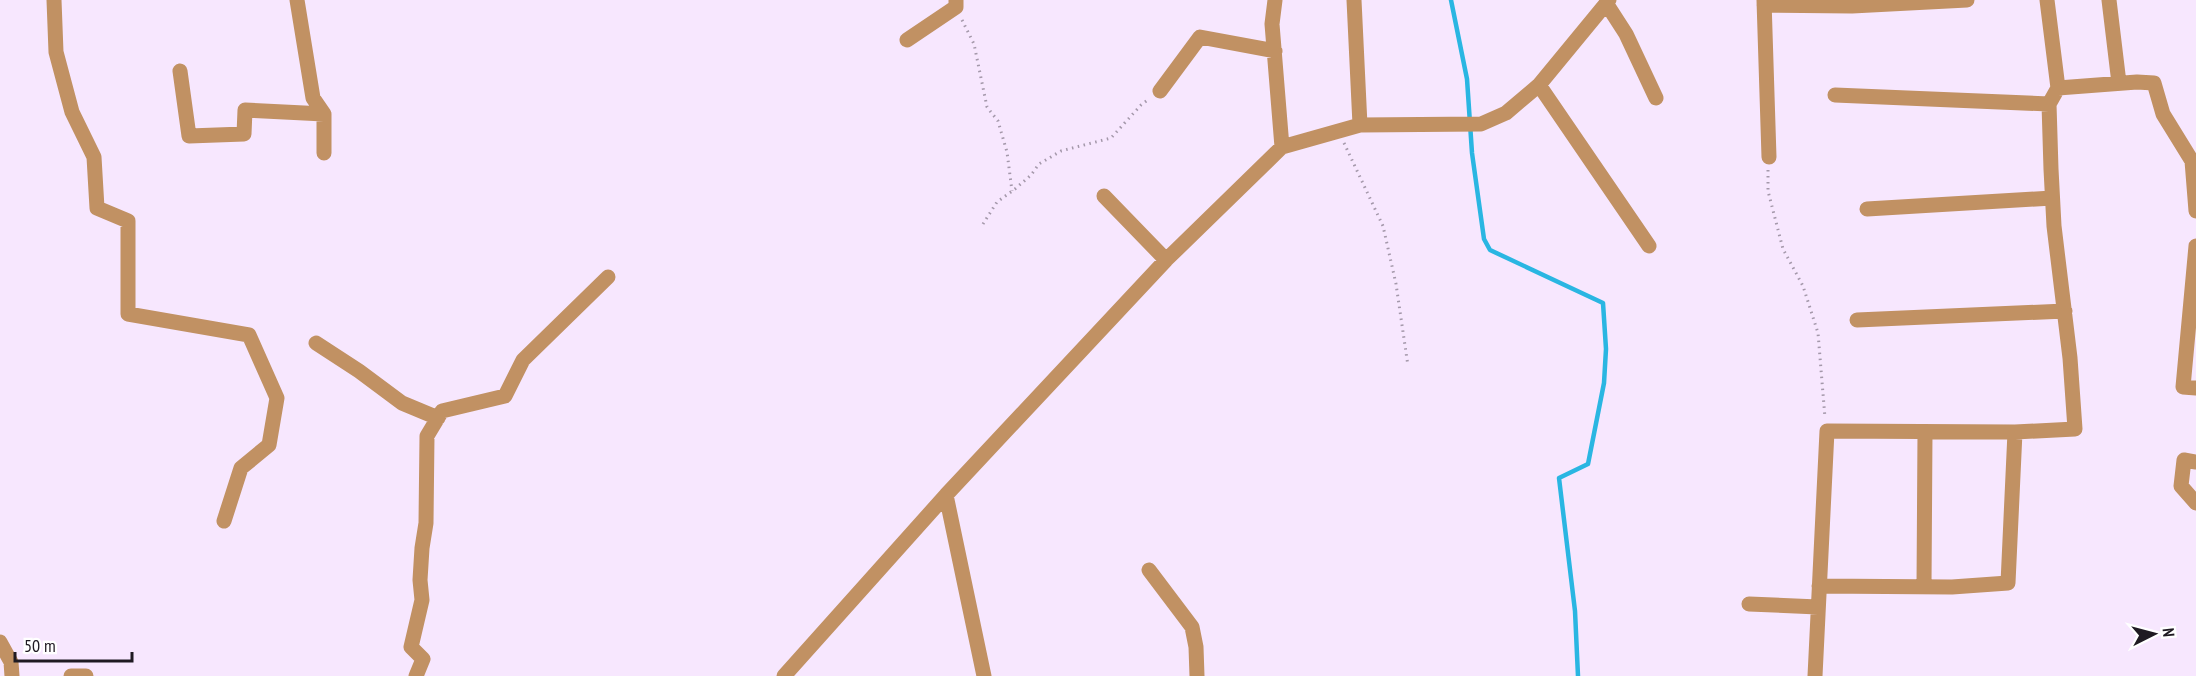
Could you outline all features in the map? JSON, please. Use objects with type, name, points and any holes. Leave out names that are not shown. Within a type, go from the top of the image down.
[{"type":"street","points":[[54,0],[56,52],[72,112],[94,157],[97,208],[128,221],[128,314],[249,335],[277,398],[269,445],[241,468],[224,521]]},
{"type":"street","points":[[297,0],[313,98],[324,114],[324,153]]},
{"type":"street","points":[[1275,0],[1272,24],[1282,147]]},
{"type":"street","points":[[1354,0],[1360,126]]},
{"type":"street","points":[[1769,157],[1764,3],[1852,6],[1967,0]]},
{"type":"street","points":[[1815,676],[1827,432],[2015,432],[2075,429],[2052,198],[2049,104],[2058,88],[2048,0]]},
{"type":"street","points":[[2109,0],[2119,83]]},
{"type":"street","points":[[784,676],[946,495],[1166,260],[1282,147],[1360,126],[1480,124],[1506,113],[1539,85],[1607,2],[1626,34],[1656,98]]},
{"type":"street","points":[[907,40],[956,3]]},
{"type":"street","points":[[1160,91],[1200,37],[1275,51]]},
{"type":"street","points":[[180,71],[189,136],[244,134],[245,110],[324,114]]},
{"type":"street","points":[[2058,88],[2119,83],[2154,83],[2163,114],[2194,160],[2196,211]]},
{"type":"street","points":[[1539,85],[1649,246]]},
{"type":"street","points":[[1835,95],[2049,104]]},
{"type":"street","points":[[1104,196],[1166,260]]},
{"type":"street","points":[[1867,209],[2052,198]]},
{"type":"street","points":[[2196,246],[2183,387],[2196,388]]},
{"type":"street","points":[[416,676],[423,659],[411,647],[422,600],[420,580],[426,523],[427,435],[442,411],[505,396],[523,360],[608,277]]},
{"type":"street","points":[[1857,320],[2065,311]]},
{"type":"street","points":[[316,343],[402,403],[438,418]]},
{"type":"street","points":[[1924,587],[1925,432]]},
{"type":"street","points":[[1819,586],[1952,587],[2008,583],[2015,432]]},
{"type":"street","points":[[2196,462],[2184,460],[2181,486],[2196,503]]},
{"type":"street","points":[[946,495],[984,676]]},
{"type":"street","points":[[1149,570],[1192,627],[1196,647],[1197,676]]},
{"type":"street","points":[[1749,604],[1818,607]]},
{"type":"street","points":[[0,642],[11,662],[12,676]]},
{"type":"street","points":[[71,676],[86,676]]},
{"type":"path","points":[[956,3],[974,44],[987,107],[998,121],[1007,152],[1012,191]]},
{"type":"path","points":[[983,224],[997,202],[1031,175],[1039,164],[1061,151],[1111,138],[1141,105],[1160,91]]},
{"type":"path","points":[[1338,131],[1383,226],[1396,284],[1408,366]]},
{"type":"path","points":[[1769,157],[1768,191],[1783,249],[1803,286],[1818,333],[1827,432]]},
{"type":"waterway","points":[[1451,0],[1467,79],[1472,153],[1484,239],[1490,250],[1603,303],[1606,349],[1604,383],[1588,464],[1559,478],[1575,611],[1578,676]]}]
